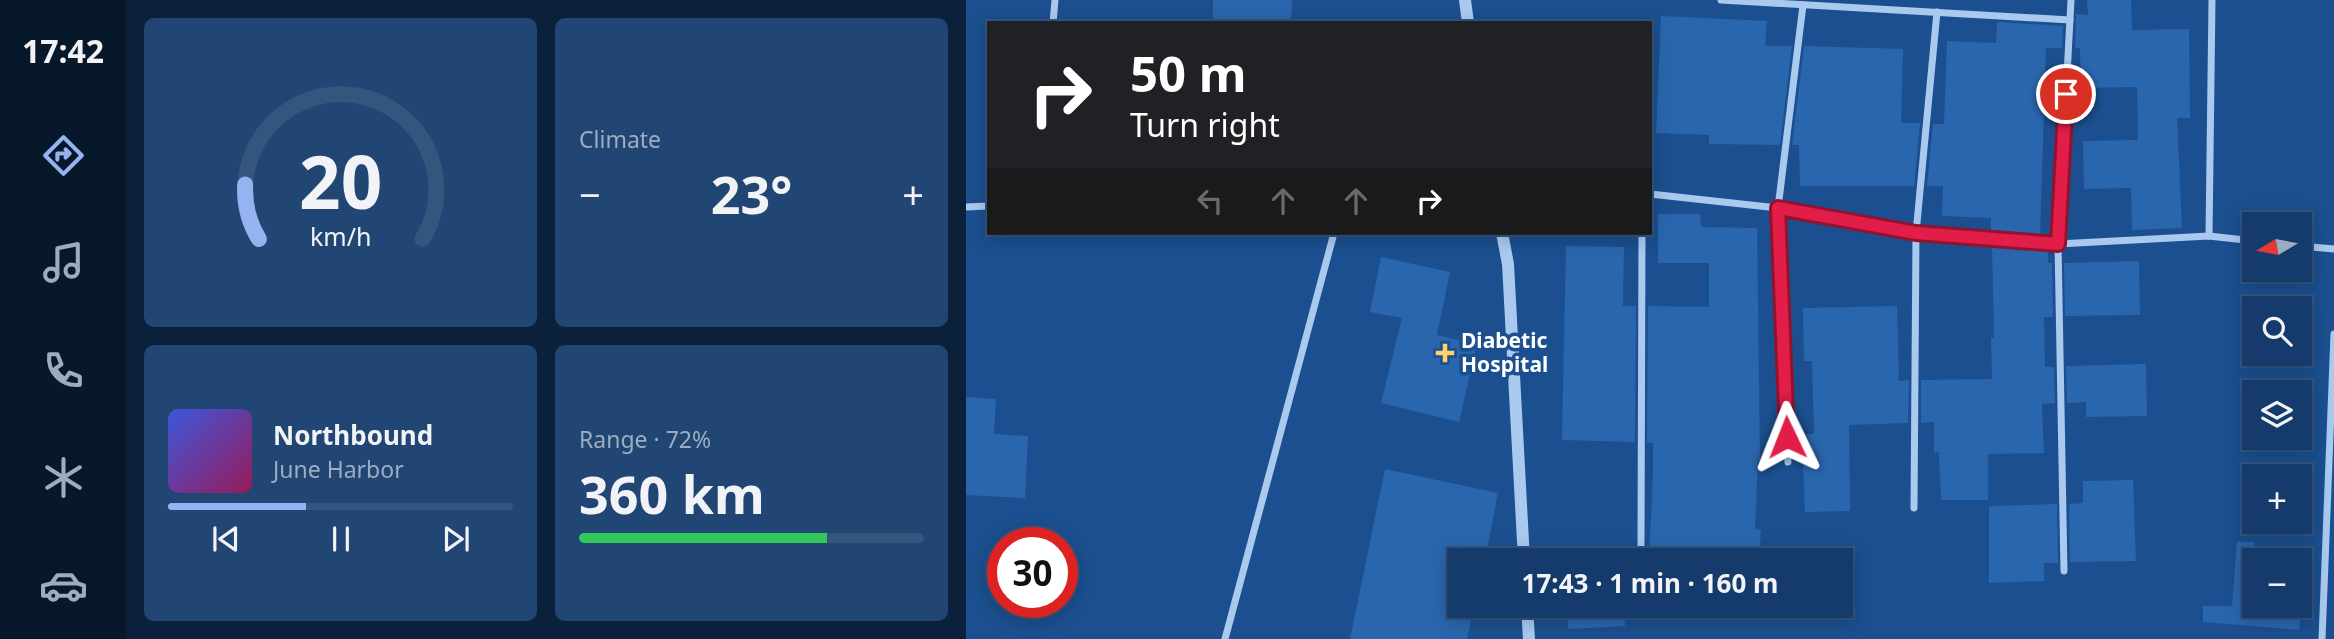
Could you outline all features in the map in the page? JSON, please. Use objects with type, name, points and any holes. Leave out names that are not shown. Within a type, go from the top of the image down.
[{"type":"street","points":[[1053,21],[1055,0]]},
{"type":"street","points":[[1465,0],[1468,21]]},
{"type":"street","points":[[1721,0],[2070,20]]},
{"type":"street","points":[[2064,571],[2058,244],[2071,0]]},
{"type":"street","points":[[2209,236],[2212,0]]},
{"type":"street","points":[[1788,462],[1778,208],[1803,5]]},
{"type":"street","points":[[1914,508],[1916,233],[1937,12]]},
{"type":"street","points":[[1652,194],[1778,208],[1916,233],[2058,244],[2209,236],[2242,240]]},
{"type":"street","points":[[966,207],[987,206]]},
{"type":"street","points":[[1225,639],[1333,235]]},
{"type":"street","points":[[1502,235],[1508,264],[1523,548]]},
{"type":"street","points":[[1641,544],[1642,235]]},
{"type":"street","points":[[2312,247],[2334,249]]},
{"type":"street","points":[[2322,639],[2334,334]]},
{"type":"street","points":[[1528,618],[1529,639]]},
{"type":"building","points":[[1213,0],[1292,0],[1291,21],[1213,21]]},
{"type":"building","points":[[2087,0],[2131,0],[2132,30],[2189,29],[2190,118],[2177,118],[2182,228],[2132,230],[2131,188],[2084,189],[2083,141],[2138,140],[2137,87],[2081,88],[2080,48],[2075,48],[2076,14],[2088,15]]},
{"type":"building","points":[[1661,16],[1767,21],[1765,46],[1792,46],[1780,145],[1709,144],[1709,135],[1656,133]]},
{"type":"building","points":[[1997,22],[2063,26],[2062,48],[2046,48],[2040,236],[1991,233],[1991,218],[1942,216],[1943,186],[1927,186],[1933,124],[1944,124],[1947,41],[1996,43]]},
{"type":"building","points":[[1804,46],[1903,49],[1901,123],[1920,123],[1914,186],[1800,186],[1799,145],[1792,145]]},
{"type":"building","points":[[1658,214],[1700,214],[1701,227],[1757,228],[1760,460],[1755,529],[1761,530],[1760,548],[1650,548],[1653,443],[1647,443],[1648,306],[1709,307],[1709,263],[1658,263]]},
{"type":"building","points":[[1992,245],[2048,249],[2048,263],[2052,263],[2053,317],[2044,317],[2045,367],[2054,367],[2055,403],[2042,404],[2044,453],[1988,454],[1988,500],[1941,500],[1939,452],[1934,453],[1934,422],[1921,423],[1921,380],[1992,379]]},
{"type":"building","points":[[1566,246],[1624,247],[1623,306],[1636,306],[1635,442],[1562,440]]},
{"type":"building","points":[[1381,257],[1450,272],[1437,335],[1477,344],[1459,422],[1381,403],[1402,318],[1370,312]]},
{"type":"building","points":[[2139,261],[2140,315],[2065,316],[2064,263]]},
{"type":"building","points":[[1897,306],[1899,381],[1909,380],[1908,423],[1849,425],[1850,511],[1805,512],[1802,434],[1814,434],[1812,361],[1804,361],[1803,308]]},
{"type":"building","points":[[2146,364],[2147,416],[2086,417],[2086,402],[2067,403],[2066,366]]},
{"type":"building","points":[[966,397],[996,399],[994,434],[1028,436],[1025,498],[966,495]]},
{"type":"building","points":[[1385,469],[1498,493],[1487,548],[1447,548],[1447,618],[1471,618],[1467,639],[1350,639]]},
{"type":"building","points":[[2133,480],[2136,561],[2070,562],[2069,504],[2083,503],[2083,481]]},
{"type":"building","points":[[2057,504],[2058,563],[2044,563],[2044,581],[1989,583],[1989,506]]},
{"type":"building","points":[[2237,542],[2254,542],[2254,548],[2242,548],[2242,618],[2300,618],[2299,630],[2203,622],[2203,606],[2232,606]]},
{"type":"building","points":[[1568,618],[1625,618],[1625,626],[1568,629]]},
{"type":"place","name":"Diabetic Hospital","points":[[1445,353]]},
{"type":"route","points":[[1787,437],[1778,208],[1916,233],[2058,244],[2066,94]]}]
